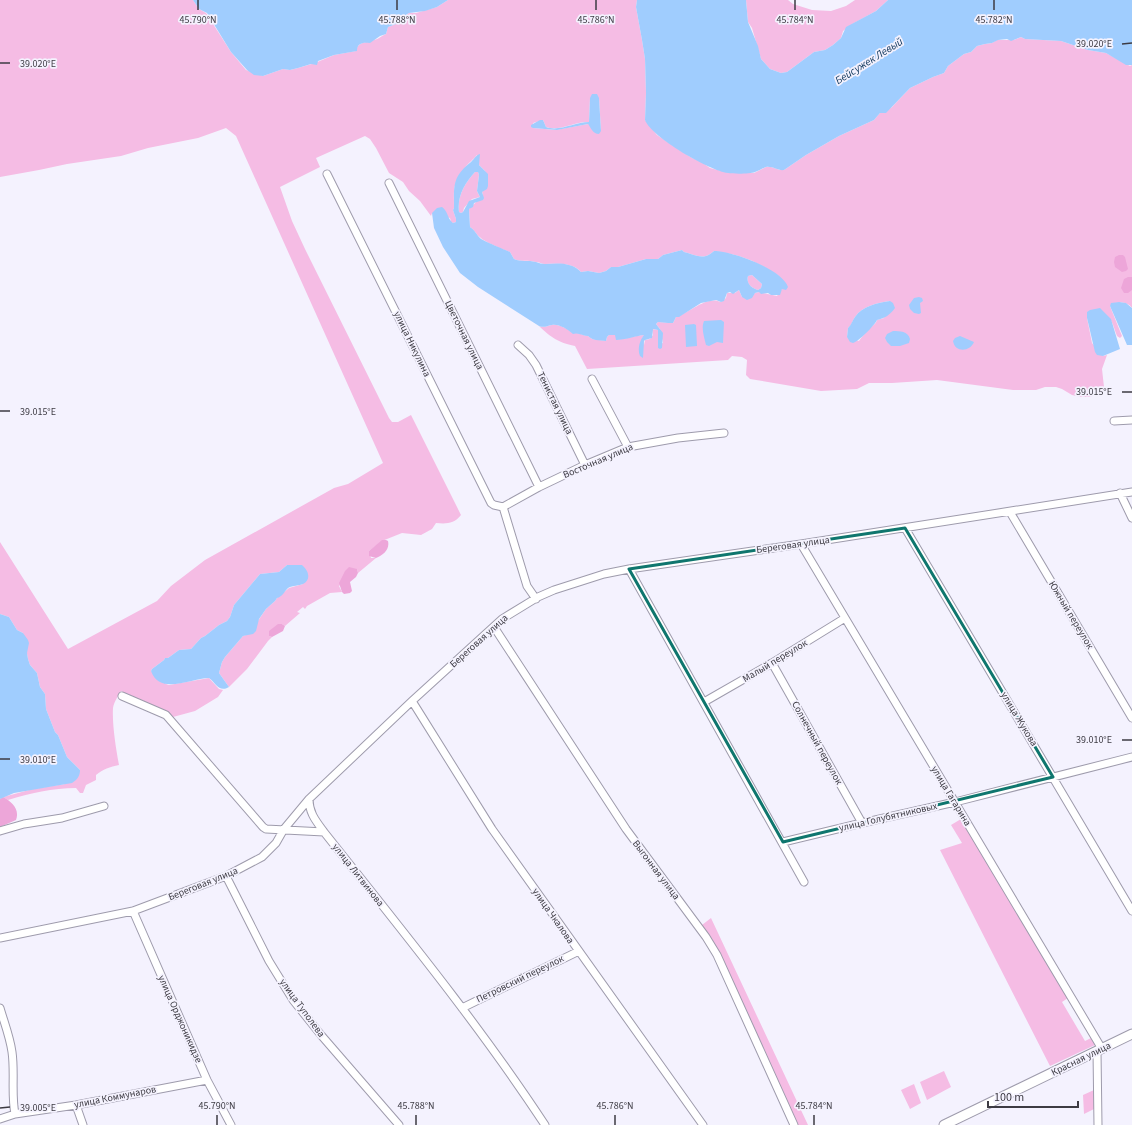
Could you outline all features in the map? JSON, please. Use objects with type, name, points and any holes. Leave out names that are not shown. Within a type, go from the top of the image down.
[{"type":"street","name":"улица Никулина","points":[[327,174],[491,503],[494,506],[503,507]]},
{"type":"street","name":"Цветочная улица","points":[[389,183],[539,487]]},
{"type":"street","name":"Тенистая улица","points":[[518,346],[529,354],[536,365],[585,465]]},
{"type":"street","points":[[592,379],[628,446]]},
{"type":"street","points":[[1114,421],[1132,420]]},
{"type":"street","name":"Восточная улица","points":[[503,507],[539,487],[628,446],[678,438],[724,433]]},
{"type":"street","name":"Береговая улица","points":[[0,938],[133,911],[226,876],[262,857],[276,843],[284,829],[309,798],[412,701],[507,615],[536,598],[574,583],[604,574],[629,569],[801,544],[1132,492]]},
{"type":"street","points":[[1120,493],[1132,518]]},
{"type":"street","points":[[503,507],[527,586],[536,598]]},
{"type":"street","name":"Южный переулок","points":[[1010,512],[1132,718]]},
{"type":"street","name":"улица Жукова","points":[[905,528],[1132,911]]},
{"type":"street","name":"улица Гагарина","points":[[801,544],[955,802],[1099,1050],[1098,1125]]},
{"type":"street","points":[[629,569],[804,882]]},
{"type":"street","name":"Малый переулок","points":[[704,702],[772,663],[845,618]]},
{"type":"street","name":"Выгонная улица","points":[[494,627],[626,829],[706,937],[717,956],[794,1125]]},
{"type":"street","name":"Солнечный переулок","points":[[772,663],[862,823]]},
{"type":"street","points":[[122,696],[166,715],[260,825],[266,829],[324,832]]},
{"type":"street","name":"улица Чкалова","points":[[412,701],[492,829],[703,1125]]},
{"type":"street","name":"улица Голубятниковых","points":[[783,842],[955,802],[1132,757]]},
{"type":"street","name":"улица Литвинова","points":[[309,798],[309,806],[313,817],[462,1008],[545,1125]]},
{"type":"street","points":[[0,831],[24,824],[62,818],[104,806]]},
{"type":"street","name":"улица Туполева","points":[[226,876],[269,960],[294,1000],[321,1035],[399,1125]]},
{"type":"street","name":"улица Орджоникидзе","points":[[133,911],[207,1080],[231,1125]]},
{"type":"street","name":"Петровский переулок","points":[[462,1008],[578,951]]},
{"type":"street","points":[[0,1008],[12,1051],[14,1071],[14,1105],[16,1114]]},
{"type":"street","name":"Красная улица","points":[[944,1125],[1132,1034]]},
{"type":"street","name":"улица Коммунаров","points":[[0,1119],[16,1114],[76,1105],[207,1080]]},
{"type":"street","points":[[76,1105],[83,1125]]},
{"type":"highlighted area","points":[[905,528],[1053,777],[783,842],[629,569]]},
{"type":"shaded area","points":[[0,0],[193,0],[199,9],[206,13],[231,52],[246,70],[263,76],[283,69],[290,70],[315,63],[334,55],[356,51],[359,45],[376,40],[386,34],[388,27],[396,24],[409,13],[416,13],[437,7],[448,0],[637,0],[636,7],[645,59],[645,120],[657,135],[692,158],[700,161],[710,168],[730,173],[754,173],[766,167],[784,170],[839,136],[874,120],[880,113],[884,113],[892,107],[910,88],[944,73],[948,66],[964,54],[971,52],[977,46],[992,43],[997,40],[1014,40],[1021,37],[1025,39],[1061,41],[1088,50],[1106,53],[1130,66],[1132,65],[1132,308],[1122,303],[1114,303],[1110,306],[1122,336],[1120,338],[1117,336],[1108,317],[1101,314],[1087,312],[1092,343],[1103,356],[1107,355],[1102,369],[1104,387],[1096,395],[1089,397],[1072,395],[1056,387],[1045,387],[1036,390],[1013,390],[937,380],[869,383],[857,389],[821,391],[750,379],[746,375],[747,360],[742,357],[732,356],[728,360],[587,369],[575,346],[555,339],[539,326],[544,327],[557,325],[566,328],[573,333],[588,336],[592,339],[606,341],[609,335],[616,335],[616,339],[620,339],[645,335],[642,338],[644,345],[645,340],[650,339],[653,335],[652,329],[658,330],[659,344],[663,343],[660,329],[656,324],[658,322],[673,323],[676,317],[698,305],[716,300],[721,302],[726,298],[727,293],[735,293],[739,290],[742,297],[759,292],[777,296],[782,289],[779,276],[748,259],[733,254],[714,251],[703,257],[684,252],[682,250],[663,255],[658,259],[646,259],[618,267],[611,267],[606,271],[599,273],[588,271],[581,272],[569,265],[564,264],[544,264],[514,259],[510,252],[483,239],[470,227],[469,209],[483,195],[482,192],[488,181],[485,171],[479,165],[477,155],[457,179],[454,192],[453,210],[456,222],[453,223],[451,222],[450,218],[432,213],[431,216],[403,182],[389,173],[376,148],[370,139],[365,136],[316,158],[320,167],[280,187],[292,221],[305,249],[389,418],[392,422],[398,422],[411,415],[461,515],[450,523],[436,523],[432,529],[421,535],[402,533],[382,541],[369,551],[371,558],[376,558],[358,573],[357,569],[339,586],[342,592],[330,593],[307,606],[305,609],[303,607],[297,612],[300,613],[285,626],[282,624],[269,636],[272,637],[247,669],[229,687],[219,673],[225,657],[243,636],[249,634],[266,609],[277,598],[289,588],[303,584],[302,565],[287,565],[279,572],[260,574],[234,605],[227,621],[201,638],[191,649],[179,650],[168,658],[165,658],[151,671],[169,685],[209,678],[219,689],[223,690],[218,697],[195,711],[173,717],[167,712],[121,691],[113,708],[114,729],[119,765],[107,768],[96,775],[96,780],[86,785],[83,793],[80,793],[76,788],[59,789],[33,793],[8,800],[3,797],[33,789],[65,784],[80,770],[67,757],[58,735],[55,732],[46,709],[45,694],[40,687],[37,673],[30,665],[28,659],[23,633],[17,630],[9,617],[0,614],[0,542],[68,649],[157,601],[171,586],[205,560],[334,488],[348,484],[383,463],[236,136],[226,128],[198,138],[148,148],[121,156],[67,164],[0,177]],"holes":[[[590,98],[599,98],[601,131],[588,124],[556,130],[533,128],[533,123],[543,120],[546,127],[551,128],[589,122]],[[890,301],[884,318],[877,320],[859,341],[847,337],[848,328],[858,313],[875,304]]]},
{"type":"shaded area","points":[[746,0],[788,0],[793,4],[812,10],[831,11],[846,6],[855,0],[888,0],[876,11],[843,31],[841,38],[833,45],[825,50],[814,52],[787,72],[781,73],[770,69],[761,59],[752,28],[748,22]]},
{"type":"shaded area","points":[[475,172],[478,172],[479,175],[477,191],[480,197],[472,199],[461,213],[459,212],[459,201],[462,190]]},
{"type":"shaded area","points":[[1123,255],[1125,257],[1128,269],[1126,271],[1122,272],[1115,267],[1115,257]]},
{"type":"shaded area","points":[[752,275],[762,284],[761,288],[758,290],[751,287],[748,283],[748,276]]},
{"type":"shaded area","points":[[1132,277],[1132,290],[1128,293],[1124,293],[1121,288],[1124,279]]},
{"type":"shaded area","points":[[382,540],[388,541],[387,550],[376,558],[369,556],[369,551]]},
{"type":"shaded area","points":[[349,567],[357,569],[358,573],[350,582],[352,591],[344,594],[339,583],[345,571]]},
{"type":"shaded area","points":[[278,624],[285,626],[283,631],[272,637],[269,636],[269,631]]},
{"type":"shaded area","points":[[3,797],[14,806],[17,816],[16,820],[0,827],[0,799]]},
{"type":"shaded area","points":[[961,819],[1068,998],[1062,1002],[1085,1041],[1091,1038],[1095,1045],[1050,1066],[940,850],[962,843],[951,825]]},
{"type":"shaded area","points":[[711,918],[808,1125],[798,1125],[720,954],[702,925]]},
{"type":"shaded area","points":[[944,1071],[951,1087],[927,1100],[920,1082]]},
{"type":"shaded area","points":[[914,1084],[921,1103],[910,1109],[901,1090]]},
{"type":"shaded area","points":[[1094,1090],[1094,1109],[1084,1114],[1083,1095]]},
{"type":"water","points":[[193,0],[448,0],[437,7],[425,11],[409,13],[398,20],[396,24],[388,27],[386,34],[370,43],[363,43],[359,45],[357,51],[334,55],[318,61],[317,65],[311,64],[290,70],[283,69],[263,76],[254,75],[247,70],[231,52],[207,13],[199,9]]},
{"type":"water","name":"Бейсужек Левый","points":[[637,0],[746,0],[748,22],[758,46],[761,59],[770,69],[781,73],[787,72],[814,52],[825,50],[833,45],[841,38],[846,27],[876,11],[888,0],[1132,0],[1132,65],[1126,65],[1106,53],[1088,50],[1061,41],[1025,39],[1021,37],[1011,41],[1007,39],[998,40],[992,43],[977,46],[971,52],[964,54],[948,66],[944,73],[910,88],[886,113],[880,113],[874,120],[839,136],[784,170],[766,167],[753,173],[728,173],[695,160],[669,144],[650,127],[645,120],[645,59],[636,7]]},
{"type":"water","points":[[592,94],[597,94],[599,98],[601,131],[599,134],[594,132],[588,124],[557,130],[531,127],[531,125],[540,120],[543,120],[546,127],[551,128],[562,128],[578,123],[589,122],[590,98]]},
{"type":"water","points":[[480,154],[479,165],[488,174],[488,186],[487,189],[482,192],[484,198],[483,200],[474,203],[473,207],[469,209],[470,227],[482,239],[510,252],[514,259],[544,264],[564,264],[573,266],[581,272],[588,271],[599,273],[606,271],[611,267],[618,267],[646,259],[658,259],[663,255],[682,250],[684,252],[703,257],[714,251],[732,254],[756,262],[784,280],[788,287],[786,290],[782,289],[780,295],[771,295],[768,293],[761,294],[759,292],[755,293],[752,298],[747,300],[742,297],[739,290],[733,294],[730,292],[727,293],[724,301],[721,302],[716,300],[701,303],[679,317],[676,317],[673,323],[658,322],[656,324],[663,333],[662,348],[658,348],[658,330],[653,329],[652,338],[644,341],[643,358],[640,356],[639,348],[640,342],[644,335],[616,340],[615,335],[609,335],[606,341],[594,340],[588,336],[573,334],[557,325],[544,327],[539,326],[478,287],[460,273],[443,247],[434,228],[432,213],[437,208],[442,207],[446,211],[451,222],[456,222],[453,210],[455,182],[460,172]],"holes":[[[475,172],[478,172],[479,175],[477,191],[480,197],[469,201],[461,213],[459,212],[459,201],[462,190]],[[752,275],[762,284],[761,288],[758,290],[751,287],[748,283],[748,276]]]},
{"type":"water","points":[[914,298],[922,298],[923,301],[920,303],[921,313],[919,314],[914,313],[910,309],[909,305]]},
{"type":"water","points":[[890,301],[893,303],[895,308],[891,313],[877,320],[859,339],[853,343],[850,342],[847,337],[848,328],[858,313],[870,306]]},
{"type":"water","points":[[1111,303],[1126,303],[1132,308],[1132,345],[1127,345],[1110,306]]},
{"type":"water","points":[[1100,308],[1111,319],[1120,349],[1103,356],[1097,355],[1095,352],[1087,318],[1087,312]]},
{"type":"water","points":[[721,320],[724,322],[723,343],[717,342],[709,346],[706,345],[703,330],[704,321]]},
{"type":"water","points":[[685,325],[696,325],[697,346],[686,347]]},
{"type":"water","points":[[893,331],[901,331],[906,333],[910,339],[909,343],[900,346],[891,346],[885,338],[887,334]]},
{"type":"water","points":[[960,336],[974,342],[969,348],[963,350],[959,349],[954,345],[953,341],[955,338]]},
{"type":"water","points":[[287,565],[302,565],[308,574],[307,580],[303,584],[288,588],[277,598],[259,619],[256,631],[253,634],[243,636],[225,657],[219,673],[229,687],[226,689],[220,688],[209,678],[169,684],[161,683],[155,678],[151,671],[152,669],[165,658],[168,658],[179,650],[191,649],[201,638],[227,621],[234,605],[260,574],[279,572]]},
{"type":"water","points":[[0,614],[9,617],[17,630],[23,633],[28,640],[28,659],[30,665],[37,673],[40,687],[45,694],[46,709],[55,732],[58,735],[67,757],[80,770],[78,778],[72,783],[14,793],[0,799]]}]
